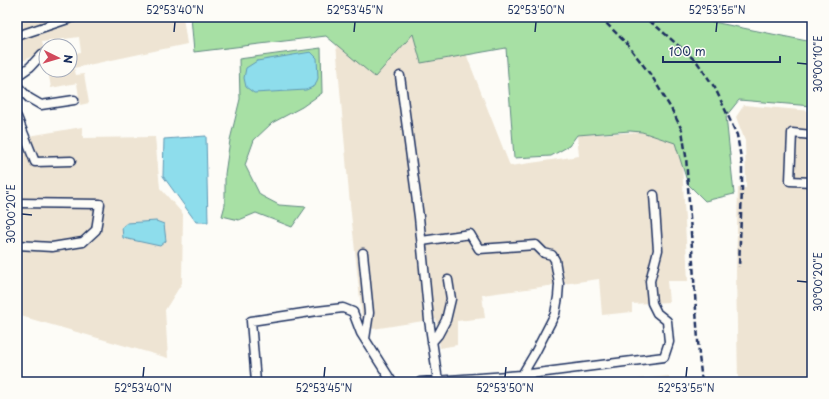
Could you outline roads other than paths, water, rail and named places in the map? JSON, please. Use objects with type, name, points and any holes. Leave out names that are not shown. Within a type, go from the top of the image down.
[{"type":"street","points":[[17,36],[74,17]]},
{"type":"street","points":[[17,76],[30,67],[38,58]]},
{"type":"street","points":[[400,76],[422,241],[429,320],[438,381]]},
{"type":"street","points":[[17,86],[29,98],[41,105],[74,100]]},
{"type":"street","points":[[17,117],[35,162],[71,161]]},
{"type":"street","points":[[812,135],[792,133],[790,180],[812,182]]},
{"type":"street","points":[[420,382],[522,379],[664,357],[669,342],[667,321],[657,313],[652,303],[650,282],[658,250],[654,195]]},
{"type":"street","points":[[17,204],[100,204],[96,230],[83,242],[52,247],[17,245]]},
{"type":"street","points":[[422,241],[470,234],[479,249],[536,245],[544,253],[552,255],[555,260],[559,284],[555,314],[522,379]]},
{"type":"street","points":[[363,252],[369,313],[365,339]]},
{"type":"street","points":[[432,342],[438,335],[446,320],[452,299],[448,280]]},
{"type":"street","points":[[256,382],[251,321],[343,308],[353,312],[361,333],[392,382]]},
{"type":"water","points":[[311,52],[317,58],[318,78],[315,86],[306,90],[254,93],[246,87],[244,78],[246,68],[257,61]]},
{"type":"water","points":[[206,136],[208,222],[196,222],[163,176],[164,139]]},
{"type":"water","points":[[156,221],[164,224],[166,241],[160,246],[123,238],[122,227],[127,223]]},
{"type":"railway","points":[[600,17],[627,44],[653,78],[682,130],[686,156],[702,382]]},
{"type":"railway","points":[[641,17],[655,25],[697,62],[715,88],[737,135],[742,164],[739,267]]}]
